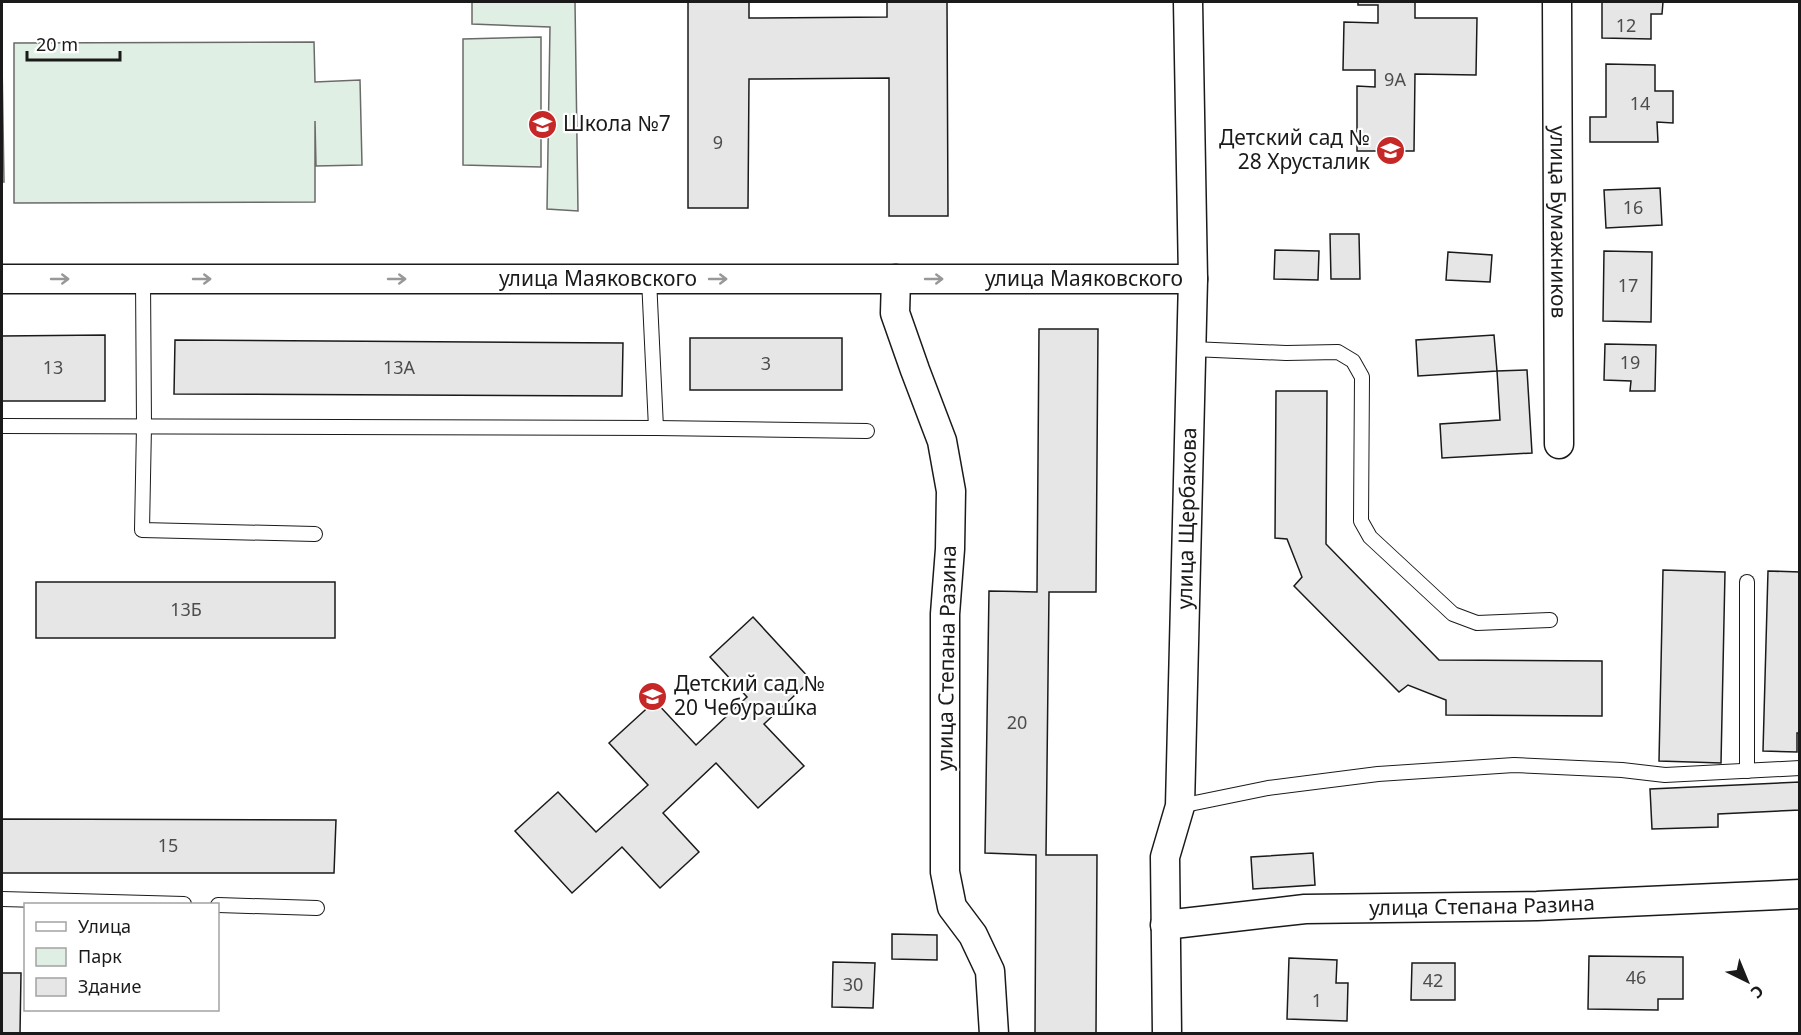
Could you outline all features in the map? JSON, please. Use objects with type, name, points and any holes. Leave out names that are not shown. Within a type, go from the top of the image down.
[{"type":"street","name":"улица Щербакова","points":[[1167,1034],[1165,857],[1180,806],[1192,350],[1193,279],[1188,2]]},
{"type":"street","name":"улица Бумажников","points":[[1557,2],[1559,444]]},
{"type":"street","name":"улица Маяковского","points":[[2,279],[1193,279]]},
{"type":"street","name":"улица Степана Разина","points":[[896,279],[895,313],[942,441],[951,491],[950,549],[945,614],[945,872],[952,907],[973,936],[990,971],[994,1034]]},
{"type":"street","name":"улица Степана Разина","points":[[1165,925],[1305,909],[1537,906],[1800,894]]},
{"type":"lane","points":[[143,279],[142,530],[315,534]]},
{"type":"lane","points":[[649,279],[656,428]]},
{"type":"lane","points":[[1192,350],[1338,352],[1353,361],[1362,377],[1361,521],[1370,537],[1453,614],[1477,623],[1550,620]]},
{"type":"lane","points":[[2,426],[867,431]]},
{"type":"lane","points":[[1747,582],[1747,771]]},
{"type":"lane","points":[[1180,806],[1268,788],[1401,772],[1514,765],[1622,770],[1665,775],[1800,768]]},
{"type":"lane","points":[[2,899],[148,903]]},
{"type":"lane","points":[[219,905],[317,908]]},
{"type":"green space","points":[[472,2],[575,2],[578,211],[547,209],[550,27],[472,24]]},
{"type":"green space","points":[[541,37],[541,167],[463,165],[463,39]]},
{"type":"green space","points":[[314,42],[315,82],[360,80],[362,165],[316,166],[315,121],[315,202],[14,203],[14,43]]},
{"type":"green space","points":[[2,61],[4,182],[2,182]]},
{"type":"building","points":[[688,2],[749,2],[749,18],[887,17],[887,2],[947,2],[948,216],[889,216],[889,78],[749,79],[748,208],[688,208]]},
{"type":"building","points":[[1358,2],[1415,2],[1415,18],[1477,18],[1476,75],[1415,74],[1414,151],[1357,151],[1357,86],[1375,87],[1375,70],[1343,70],[1344,22],[1378,23],[1378,5],[1358,5]]},
{"type":"building","points":[[1602,2],[1663,2],[1662,14],[1651,14],[1651,39],[1602,38]]},
{"type":"building","points":[[1606,64],[1655,65],[1655,91],[1673,91],[1673,123],[1657,122],[1658,142],[1590,142],[1590,117],[1606,117]]},
{"type":"building","points":[[1660,188],[1662,225],[1606,228],[1604,190]]},
{"type":"building","points":[[1330,234],[1359,234],[1360,279],[1331,279]]},
{"type":"building","points":[[1275,250],[1319,251],[1318,280],[1274,279]]},
{"type":"building","points":[[1604,251],[1652,252],[1651,322],[1603,321]]},
{"type":"building","points":[[1448,252],[1492,255],[1490,282],[1446,280]]},
{"type":"building","points":[[1039,329],[1098,329],[1096,592],[1049,592],[1046,855],[1097,855],[1096,1034],[1035,1034],[1036,855],[985,853],[989,591],[1037,592]]},
{"type":"building","points":[[105,335],[105,401],[2,401],[2,336]]},
{"type":"building","points":[[1494,335],[1497,371],[1418,376],[1416,340]]},
{"type":"building","points":[[690,338],[842,338],[842,390],[690,390]]},
{"type":"building","points":[[175,340],[623,343],[622,396],[174,394]]},
{"type":"building","points":[[1605,344],[1656,345],[1655,391],[1630,391],[1631,381],[1604,380]]},
{"type":"building","points":[[1527,370],[1532,453],[1442,458],[1440,424],[1500,420],[1497,371]]},
{"type":"building","points":[[1276,391],[1327,391],[1326,544],[1439,660],[1602,661],[1602,716],[1446,715],[1446,700],[1408,685],[1399,692],[1294,586],[1302,577],[1287,539],[1275,538]]},
{"type":"building","points":[[1663,570],[1725,572],[1721,763],[1659,761]]},
{"type":"building","points":[[1768,571],[1800,572],[1800,733],[1797,733],[1797,752],[1763,751]]},
{"type":"building","points":[[36,582],[335,582],[335,638],[36,638]]},
{"type":"building","points":[[753,617],[811,680],[764,724],[804,766],[758,808],[716,763],[663,813],[699,852],[660,888],[622,847],[572,893],[515,831],[558,792],[596,832],[648,785],[609,743],[655,701],[696,745],[747,697],[710,657]]},
{"type":"building","points":[[1800,782],[1800,810],[1718,814],[1718,827],[1652,829],[1650,789]]},
{"type":"building","points":[[2,819],[336,820],[334,873],[2,873]]},
{"type":"building","points":[[1313,853],[1315,885],[1253,889],[1251,857]]},
{"type":"building","points":[[892,934],[937,935],[937,960],[892,959]]},
{"type":"building","points":[[1589,956],[1683,957],[1683,999],[1658,999],[1658,1010],[1588,1009]]},
{"type":"building","points":[[1289,958],[1337,960],[1336,983],[1348,983],[1347,1021],[1287,1019]]},
{"type":"building","points":[[833,962],[875,963],[873,1008],[832,1007]]},
{"type":"building","points":[[1412,963],[1455,963],[1455,1000],[1411,1000]]},
{"type":"building","points":[[2,973],[21,973],[20,1034],[2,1034]]},
{"type":"place","name":"Школа №7","points":[[542,124]]},
{"type":"place","name":"Детский сад № 28 Хрусталик","points":[[1391,150]]},
{"type":"place","name":"Детский сад № 20 Чебурашка","points":[[653,696]]}]
